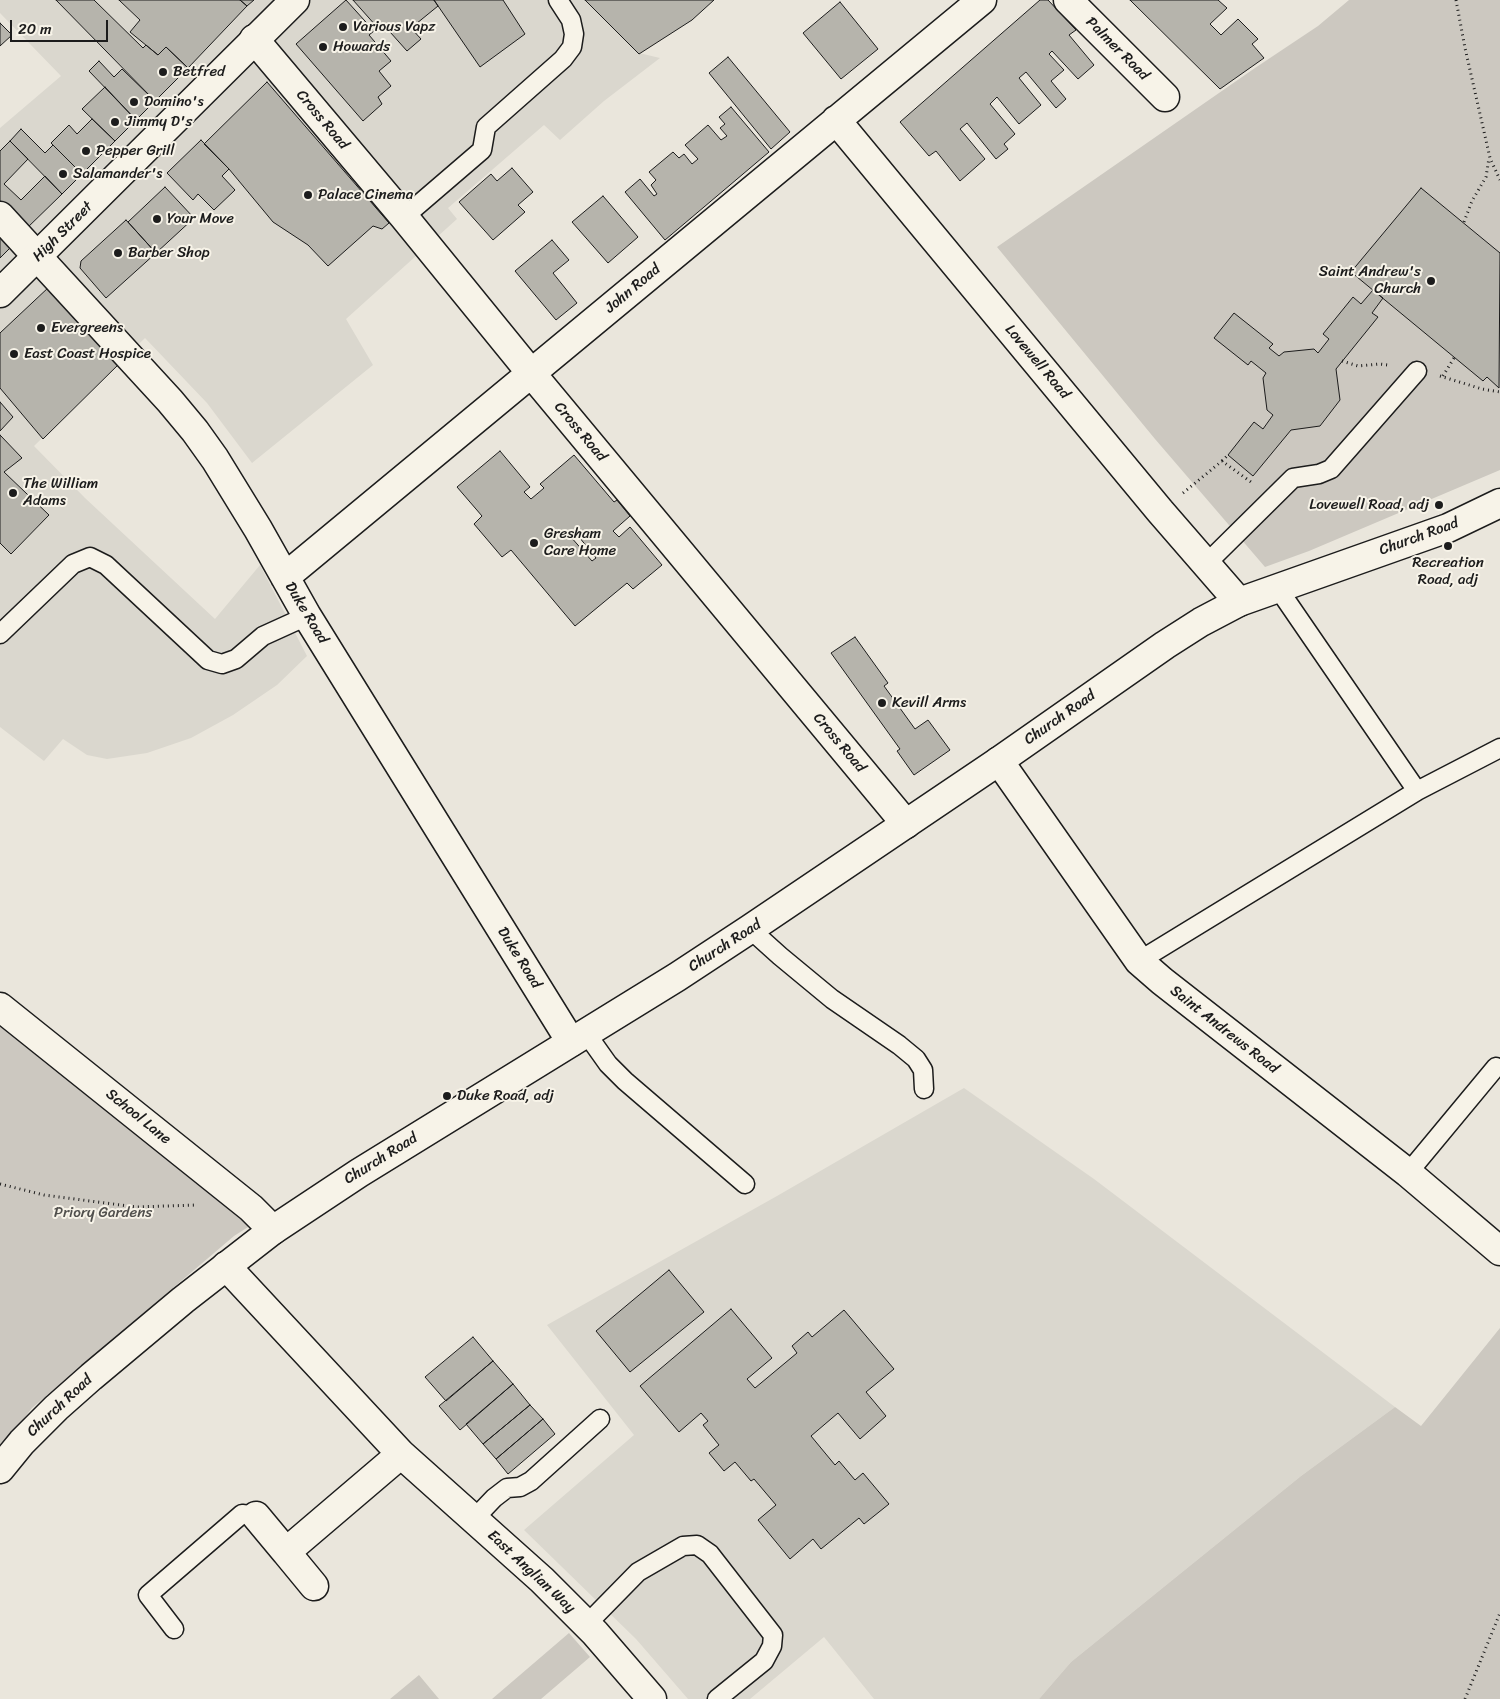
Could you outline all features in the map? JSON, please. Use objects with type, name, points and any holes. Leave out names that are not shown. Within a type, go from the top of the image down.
[{"type":"street","name":"High Street","points":[[0,293],[295,0]]},
{"type":"street","name":"John Road","points":[[285,577],[982,0]]},
{"type":"street","name":"Palmer Road","points":[[1068,0],[1165,97]]},
{"type":"street","name":"Cross Road","points":[[254,39],[404,217],[531,373],[906,824]]},
{"type":"street","name":"Lovewell Road","points":[[836,120],[1160,511],[1239,602]]},
{"type":"street","name":"Duke Road","points":[[0,216],[170,401],[215,459],[306,616],[579,1037]]},
{"type":"street","name":"Church Road","points":[[0,1469],[22,1442],[70,1395],[226,1266],[273,1230],[359,1173],[677,977],[999,761],[1165,645],[1201,622],[1239,602],[1448,528],[1500,502]]},
{"type":"street","name":"Saint Andrews Road","points":[[999,761],[1139,961],[1408,1173],[1500,1251]]},
{"type":"street","name":"School Lane","points":[[0,1007],[251,1208],[273,1230]]},
{"type":"street","name":"East Anglian Way","points":[[226,1266],[401,1454],[542,1580],[587,1624],[652,1699]]},
{"type":"street","points":[[286,1552],[401,1454]]},
{"type":"street","points":[[256,1516],[314,1586]]},
{"type":"lane","points":[[404,217],[482,150],[486,127],[563,59],[572,47],[574,34],[571,20],[558,0]]},
{"type":"lane","points":[[1206,564],[1293,478],[1319,474],[1331,469],[1416,371]]},
{"type":"lane","points":[[0,634],[73,564],[90,557],[106,565],[208,660],[222,664],[236,659],[263,636],[306,616]]},
{"type":"lane","points":[[1277,587],[1416,791]]},
{"type":"lane","points":[[1139,961],[1416,791],[1500,748]]},
{"type":"lane","points":[[750,929],[832,999],[899,1045],[916,1059],[923,1070],[924,1089]]},
{"type":"lane","points":[[579,1037],[625,1081],[745,1184]]},
{"type":"lane","points":[[1408,1173],[1499,1066]]},
{"type":"lane","points":[[474,1519],[494,1498],[507,1488],[520,1487],[531,1481],[600,1419]]},
{"type":"lane","points":[[174,1629],[148,1595],[242,1514],[256,1516]]},
{"type":"lane","points":[[587,1624],[638,1572],[683,1546],[697,1545],[710,1554],[773,1635],[772,1646],[764,1662],[717,1699]]},
{"type":"path","points":[[1456,0],[1490,158],[1500,180]]},
{"type":"path","points":[[1464,222],[1472,201],[1486,177],[1490,158]]},
{"type":"path","points":[[1443,377],[1454,358]]},
{"type":"path","points":[[1466,384],[1500,392]]},
{"type":"path","points":[[1160,511],[1228,456]]},
{"type":"path","points":[[1222,461],[1275,496]]},
{"type":"path","points":[[0,1184],[44,1195],[136,1207],[204,1205]]},
{"type":"path","points":[[1465,1699],[1500,1613]]},
{"type":"shaded area","points":[[0,0],[714,0],[639,53],[660,58],[604,101],[560,140],[544,125],[448,208],[457,219],[346,319],[373,365],[252,463],[207,403],[145,338],[34,446],[85,498],[215,619],[260,565],[307,656],[277,685],[233,715],[191,738],[147,753],[107,759],[87,755],[63,739],[44,761],[0,727],[0,128],[61,76],[0,13]]},
{"type":"shaded area","points":[[964,1088],[1094,1179],[1395,1407],[1301,1476],[1071,1662],[1039,1699],[874,1699],[824,1637],[750,1699],[688,1699],[636,1639],[524,1530],[634,1435],[547,1325]]},
{"type":"green space","points":[[1349,0],[1500,0],[1500,470],[1309,551],[1265,567],[1155,439],[997,247],[1318,26]]},
{"type":"green space","name":"Priory Gardens","points":[[0,1007],[256,1222],[234,1236],[32,1408],[0,1449]]},
{"type":"green space","points":[[1500,1328],[1500,1699],[1039,1699],[1071,1662],[1301,1476],[1395,1407],[1421,1426]]},
{"type":"green space","points":[[569,1633],[590,1657],[541,1699],[492,1699]]},
{"type":"green space","points":[[419,1675],[439,1699],[390,1699]]},
{"type":"building","points":[[56,0],[94,0],[143,48],[146,45],[158,55],[166,47],[188,68],[155,101]]},
{"type":"building","points":[[119,0],[240,0],[247,6],[188,68],[166,47],[158,55],[130,32],[140,20]]},
{"type":"building","points":[[240,0],[254,0],[247,6]]},
{"type":"building","points":[[346,0],[374,31],[369,35],[391,61],[379,71],[391,86],[378,97],[382,104],[363,121],[296,44]]},
{"type":"building","points":[[353,0],[434,0],[438,6],[411,28],[421,39],[407,51],[382,23],[377,27]]},
{"type":"building","points":[[434,0],[503,0],[525,34],[480,67]]},
{"type":"building","points":[[585,0],[714,0],[692,20],[639,54]]},
{"type":"building","points":[[1040,0],[1048,0],[1076,30],[1069,35],[1094,65],[1078,79],[1052,51],[1049,54],[1064,70],[1051,81],[1066,99],[1056,108],[1026,72],[1019,78],[1041,105],[1019,124],[997,97],[990,104],[1015,134],[1004,144],[1008,149],[996,159],[967,123],[960,129],[985,159],[960,181],[936,151],[929,156],[900,122]]},
{"type":"building","points":[[1130,0],[1218,0],[1227,8],[1210,24],[1221,35],[1238,19],[1258,39],[1252,44],[1264,58],[1220,89]]},
{"type":"building","points":[[840,2],[878,49],[841,79],[803,33]]},
{"type":"building","points":[[0,23],[12,35],[0,46]]},
{"type":"building","points":[[728,57],[790,132],[771,149],[709,73]]},
{"type":"building","points":[[99,61],[114,77],[122,69],[155,101],[136,120],[89,71]]},
{"type":"building","name":"Palace Cinema","points":[[267,82],[389,223],[382,229],[373,226],[328,266],[308,245],[273,222],[229,169],[204,144]]},
{"type":"building","points":[[105,87],[136,120],[115,141],[82,109]]},
{"type":"building","points":[[731,107],[769,152],[665,240],[625,192],[640,179],[654,196],[657,194],[651,185],[656,180],[649,172],[673,152],[679,158],[684,154],[692,164],[698,159],[685,145],[708,125],[721,140],[727,136],[720,128],[725,124],[719,117]]},
{"type":"building","points":[[92,119],[115,141],[82,174],[51,143],[69,125],[77,134]]},
{"type":"building","points":[[21,129],[45,153],[53,145],[82,174],[62,194],[10,141]]},
{"type":"building","points":[[201,140],[229,169],[222,176],[235,190],[214,210],[198,194],[193,200],[167,173]]},
{"type":"building","points":[[10,141],[28,159],[4,184],[21,200],[45,176],[62,194],[25,230],[0,205],[0,151]]},
{"type":"building","points":[[512,168],[533,192],[518,205],[525,212],[493,240],[459,202],[491,174],[497,181]]},
{"type":"building","points":[[165,187],[194,218],[156,253],[128,222]]},
{"type":"building","name":"Saint Andrew's Church","points":[[1421,188],[1500,253],[1499,388],[1487,377],[1483,381],[1351,272]]},
{"type":"building","points":[[603,196],[638,237],[608,263],[572,222]]},
{"type":"building","points":[[126,220],[156,253],[106,298],[80,268],[81,261]]},
{"type":"building","points":[[0,223],[17,241],[0,258]]},
{"type":"building","points":[[552,240],[569,260],[553,273],[577,303],[556,320],[515,271]]},
{"type":"building","points":[[49,287],[123,360],[43,439],[0,388],[0,333]]},
{"type":"building","points":[[1373,290],[1383,298],[1372,313],[1378,317],[1336,369],[1340,400],[1320,426],[1291,430],[1253,476],[1228,455],[1254,422],[1263,429],[1273,415],[1267,410],[1263,378],[1266,373],[1251,361],[1248,365],[1214,338],[1234,313],[1273,344],[1269,348],[1279,356],[1284,352],[1314,349],[1318,353],[1329,339],[1323,334],[1353,297],[1361,304]]},
{"type":"building","points":[[0,402],[13,417],[0,431]]},
{"type":"building","name":"The William Adams","points":[[0,435],[22,458],[4,472],[49,515],[11,554],[0,543]]},
{"type":"building","name":"Gresham Care Home","points":[[500,451],[530,487],[524,492],[531,499],[544,488],[540,484],[574,455],[614,502],[617,500],[630,516],[613,531],[619,537],[630,527],[662,565],[633,589],[627,583],[575,626],[511,550],[502,557],[474,524],[482,516],[457,487]],"holes":[[[575,532],[596,558],[592,561],[570,536]]]},
{"type":"building","name":"Kevill Arms","points":[[855,637],[888,683],[884,686],[915,729],[928,720],[950,750],[914,775],[897,751],[900,749],[831,653]]},
{"type":"building","points":[[669,1270],[704,1312],[630,1372],[596,1331]]},
{"type":"building","points":[[731,1309],[772,1358],[747,1379],[755,1388],[797,1353],[792,1346],[808,1332],[812,1337],[844,1310],[894,1369],[866,1392],[886,1416],[860,1439],[838,1413],[811,1436],[835,1465],[839,1461],[855,1480],[863,1473],[889,1504],[864,1524],[859,1518],[821,1549],[813,1539],[790,1559],[758,1520],[776,1505],[754,1479],[751,1481],[735,1462],[724,1471],[709,1453],[719,1445],[703,1425],[708,1421],[701,1413],[679,1432],[640,1386]]},
{"type":"building","points":[[473,1337],[493,1361],[446,1401],[425,1377]]},
{"type":"building","points":[[493,1361],[513,1384],[460,1430],[439,1406]]},
{"type":"building","points":[[513,1384],[530,1405],[483,1444],[466,1424]]},
{"type":"building","points":[[530,1405],[543,1419],[496,1459],[483,1444]]},
{"type":"building","points":[[543,1419],[555,1434],[508,1474],[496,1459]]},
{"type":"place","name":"Various Vapz","points":[[343,27]]},
{"type":"place","name":"Howards","points":[[323,47]]},
{"type":"place","name":"Betfred","points":[[163,72]]},
{"type":"place","name":"Domino's","points":[[134,102]]},
{"type":"place","name":"Jimmy D's","points":[[115,122]]},
{"type":"place","name":"Pepper Grill","points":[[86,151]]},
{"type":"place","name":"Salamander's","points":[[63,174]]},
{"type":"place","name":"Palace Cinema","points":[[308,195]]},
{"type":"place","name":"Your Move","points":[[157,219]]},
{"type":"place","name":"Barber Shop","points":[[118,253]]},
{"type":"place","name":"Saint Andrew's Church","points":[[1431,281]]},
{"type":"place","name":"Evergreens","points":[[41,328]]},
{"type":"place","name":"East Coast Hospice","points":[[14,354]]},
{"type":"place","name":"The William Adams","points":[[13,493]]},
{"type":"place","name":"Lovewell Road, adj","points":[[1439,505]]},
{"type":"place","name":"Gresham Care Home","points":[[534,543]]},
{"type":"place","name":"Recreation Road, adj","points":[[1448,546]]},
{"type":"place","name":"Kevill Arms","points":[[882,703]]},
{"type":"place","name":"Duke Road, adj","points":[[447,1096]]}]
